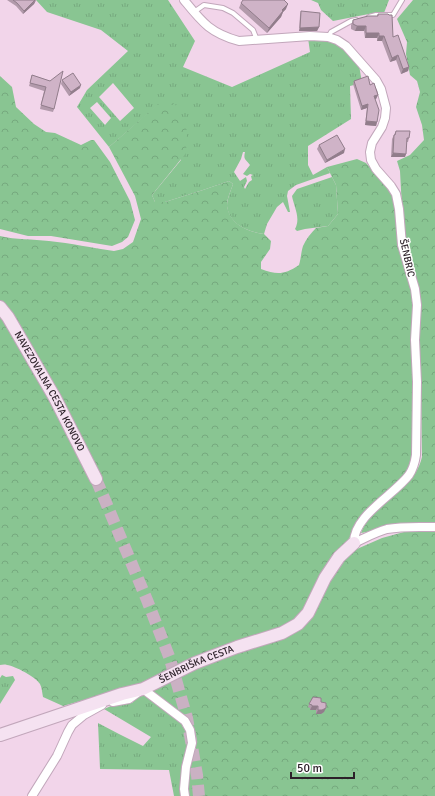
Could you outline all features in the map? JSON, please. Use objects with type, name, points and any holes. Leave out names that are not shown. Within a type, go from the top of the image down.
[{"type":"street","name":"ŠENBRIC","points":[[184,0],[207,26],[217,33],[239,41],[310,36],[328,37],[337,40],[346,46],[376,80],[381,89],[386,108],[385,118],[372,143],[370,152],[371,160],[376,169],[396,194],[399,209],[402,245],[415,289],[417,305],[415,340],[416,455],[414,465],[409,475],[366,516],[358,528],[354,538],[354,543]]},
{"type":"street","name":"NAVEZOVALNA CESTA KONOVO","points":[[0,306],[8,317],[55,398],[96,479]]},
{"type":"street","points":[[354,543],[385,530],[404,527],[435,527]]},
{"type":"street","name":"ŠENBRIŠKA CESTA","points":[[0,735],[122,694],[143,689],[194,663],[237,646],[282,633],[298,624],[308,613],[325,578],[339,557],[354,543]]},
{"type":"street","points":[[32,796],[57,756],[72,725],[84,715],[105,704],[129,699],[143,689],[185,721],[190,730],[192,743],[186,767],[184,789],[185,796]]},
{"type":"lane","points":[[328,37],[331,32],[351,21],[376,15],[393,15],[402,0]]},
{"type":"lane","points":[[194,12],[204,5],[223,8],[233,13],[253,30],[257,40]]},
{"type":"green space","points":[[36,0],[168,0],[195,41],[183,67],[232,87],[310,52],[308,38],[335,42],[345,49],[359,65],[362,83],[350,86],[351,119],[308,146],[308,165],[313,175],[327,167],[330,173],[296,185],[288,191],[287,196],[290,212],[288,212],[283,202],[277,207],[267,224],[264,234],[246,229],[231,218],[227,206],[233,184],[229,181],[165,202],[155,202],[152,195],[181,160],[158,105],[109,147],[77,107],[87,90],[128,51],[101,30],[47,12]],"holes":[[[113,83],[134,108],[120,121],[99,97]],[[97,102],[111,118],[105,125],[90,108]],[[243,152],[245,152],[245,158],[250,165],[243,174],[247,176],[250,174],[253,175],[251,176],[252,180],[245,189],[244,187],[247,181],[246,177],[240,181],[234,172]]]},
{"type":"green space","points":[[311,0],[389,0],[384,13],[374,13],[333,21],[321,10],[318,3]]},
{"type":"green space","points":[[413,0],[435,0],[435,523],[417,523],[361,533],[366,522],[374,513],[411,479],[418,469],[422,457],[419,347],[405,231],[400,171],[397,161],[410,155],[424,140],[422,125],[416,107],[420,92],[417,81],[410,75],[406,54],[407,42],[397,19]]},
{"type":"green space","points":[[0,76],[12,87],[16,107],[34,124],[46,132],[55,133],[81,145],[94,140],[110,162],[130,201],[135,220],[128,237],[122,242],[112,246],[51,236],[28,236],[0,229]]},
{"type":"green space","points":[[158,104],[175,104],[187,131],[186,153],[152,195],[155,202],[165,202],[229,181],[233,184],[228,197],[227,205],[231,217],[240,226],[264,234],[271,241],[270,249],[261,262],[261,269],[280,273],[289,271],[299,265],[303,246],[309,236],[316,228],[328,226],[338,214],[336,185],[327,167],[357,159],[366,163],[391,191],[395,201],[414,296],[413,461],[409,470],[364,515],[296,621],[132,689],[112,692],[63,706],[43,697],[40,684],[30,675],[11,666],[0,665],[0,236],[43,240],[114,251],[123,249],[133,242],[141,219],[135,196],[109,147]]},
{"type":"green space","points":[[332,177],[336,185],[338,214],[328,226],[297,231],[295,229],[297,225],[297,217],[292,196],[297,189]]},
{"type":"green space","points":[[415,529],[435,530],[435,796],[188,796],[187,789],[190,763],[196,749],[196,738],[191,725],[149,690],[195,665],[283,637],[331,574],[350,552],[382,538]]},
{"type":"green space","points":[[2,675],[6,677],[13,676],[15,680],[0,704],[0,678]]},
{"type":"green space","points":[[140,694],[146,695],[181,722],[186,731],[188,746],[183,761],[181,788],[182,796],[174,796],[169,770],[100,769],[98,723],[143,746],[151,737],[104,709],[118,703],[132,703]]},
{"type":"building","points":[[13,0],[35,0],[24,11]]},
{"type":"building","points":[[243,0],[284,0],[288,4],[269,28],[241,3]]},
{"type":"building","points":[[301,11],[320,13],[319,27],[300,28]]},
{"type":"building","points":[[378,14],[392,15],[393,37],[398,35],[409,67],[403,69],[398,55],[392,58],[384,36],[379,36],[379,33],[366,33],[366,26],[357,26],[353,24],[353,20],[368,16],[378,16]]},
{"type":"building","points":[[63,71],[54,109],[41,105],[46,87],[30,83],[32,75],[50,81]]},
{"type":"building","points":[[73,73],[81,85],[71,92],[62,80]]},
{"type":"building","points":[[368,76],[370,85],[374,83],[378,95],[374,96],[379,110],[377,122],[366,121],[368,104],[362,106],[354,81]]},
{"type":"building","points":[[396,131],[410,131],[409,138],[407,138],[406,154],[393,153],[394,135]]},
{"type":"building","points":[[337,135],[345,149],[327,160],[319,145]]},
{"type":"building","points":[[313,697],[321,698],[321,702],[326,703],[326,708],[318,710],[318,706],[312,706],[309,704]]},
{"type":"tunnel","points":[[96,479],[170,659],[187,718],[197,775],[199,796]]}]
